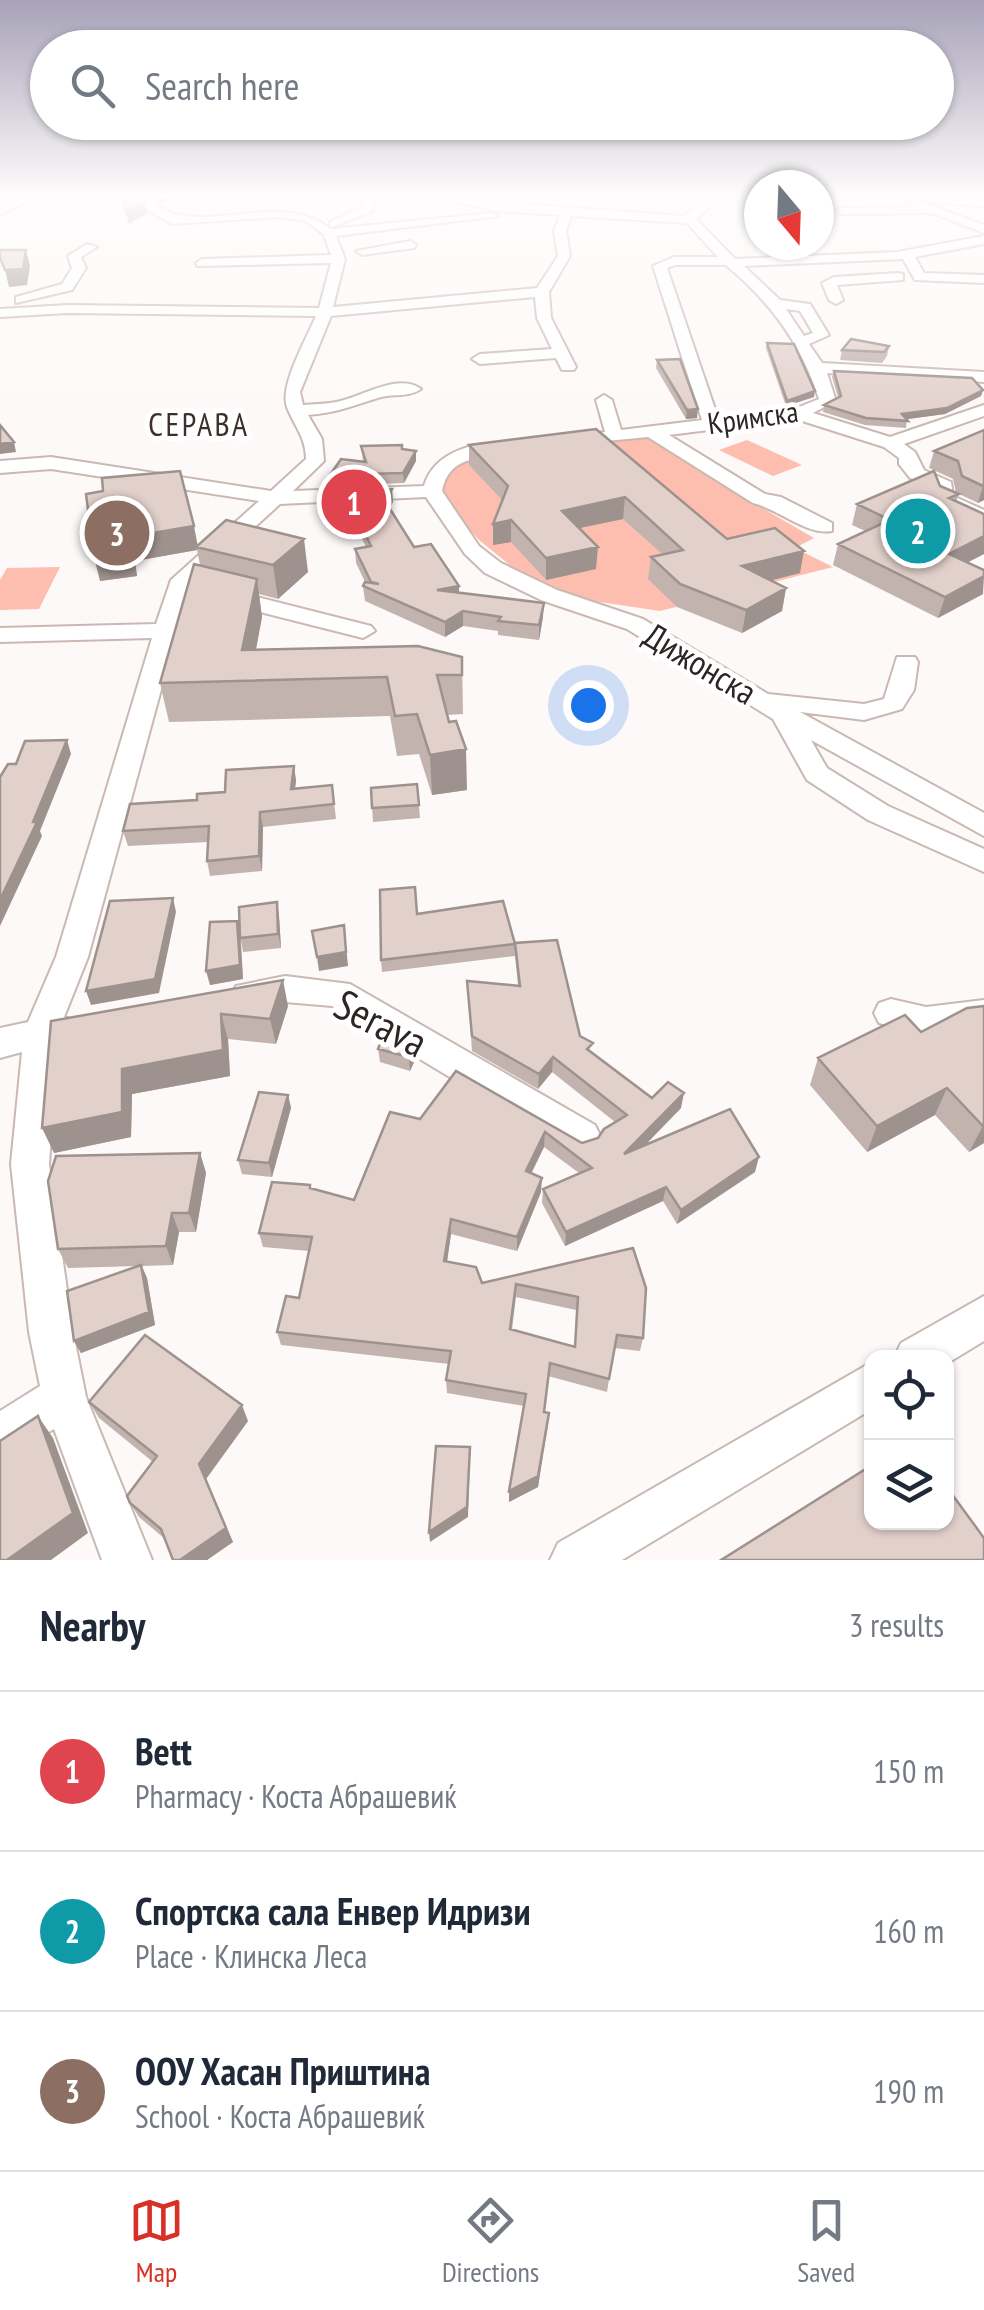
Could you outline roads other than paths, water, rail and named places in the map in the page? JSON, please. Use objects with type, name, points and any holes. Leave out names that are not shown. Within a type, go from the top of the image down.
[{"type":"street","points":[[0,304],[67,287],[77,271]]},
{"type":"street","points":[[126,1560],[64,1398],[51,1332],[30,1164],[41,1032],[72,956],[180,585],[315,461],[317,440],[298,411],[292,392],[325,312],[335,271]]},
{"type":"street","points":[[480,359],[564,360],[544,318],[542,292],[555,271]]},
{"type":"street","points":[[662,271],[712,424]]},
{"type":"street","name":"Кримска","points":[[432,492],[436,470],[452,458],[797,414],[828,401],[816,368],[776,304],[741,271]]},
{"type":"street","points":[[885,271],[898,276]]},
{"type":"street","points":[[916,271],[920,277]]},
{"type":"street","points":[[836,300],[830,283],[834,281],[898,276],[984,279]]},
{"type":"street","points":[[0,313],[66,309],[325,312],[542,292]]},
{"type":"street","points":[[776,304],[805,306],[822,335],[800,342]]},
{"type":"street","points":[[816,368],[984,378]]},
{"type":"street","points":[[298,411],[342,407],[380,392],[413,389]]},
{"type":"street","points":[[604,400],[616,436]]},
{"type":"street","points":[[890,443],[984,410]]},
{"type":"street","points":[[797,414],[890,443],[908,456],[908,464],[917,474],[944,486],[943,499],[984,518]]},
{"type":"street","points":[[652,432],[760,499],[774,501],[825,528]]},
{"type":"street","points":[[0,466],[51,463],[277,498],[432,492]]},
{"type":"street","name":"Дижонска","points":[[432,492],[472,550],[493,568],[549,595],[635,624],[773,708],[984,826]]},
{"type":"street","points":[[180,585],[364,631]]},
{"type":"street","points":[[0,635],[166,631]]},
{"type":"street","points":[[906,662],[902,690],[893,704],[864,712],[840,712],[786,700],[773,708],[817,774],[878,813],[984,862]]},
{"type":"street","name":"Serava","points":[[210,1002],[285,990],[338,993],[582,1136]]},
{"type":"street","points":[[891,1013],[926,1021],[984,1014]]},
{"type":"street","points":[[0,1043],[98,1022]]},
{"type":"street","points":[[929,1350],[984,1316]]},
{"type":"street","points":[[575,1560],[864,1389]]},
{"type":"street","points":[[0,1437],[64,1398]]},
{"type":"place","name":"Bett","points":[[354,502]]},
{"type":"place","name":"Спортска сала Енвер Идризи","points":[[918,531]]},
{"type":"place","name":"ООУ Хасан Приштина","points":[[117,533]]},
{"type":"district","name":"СЕРАВА","points":[[199,425]]}]
